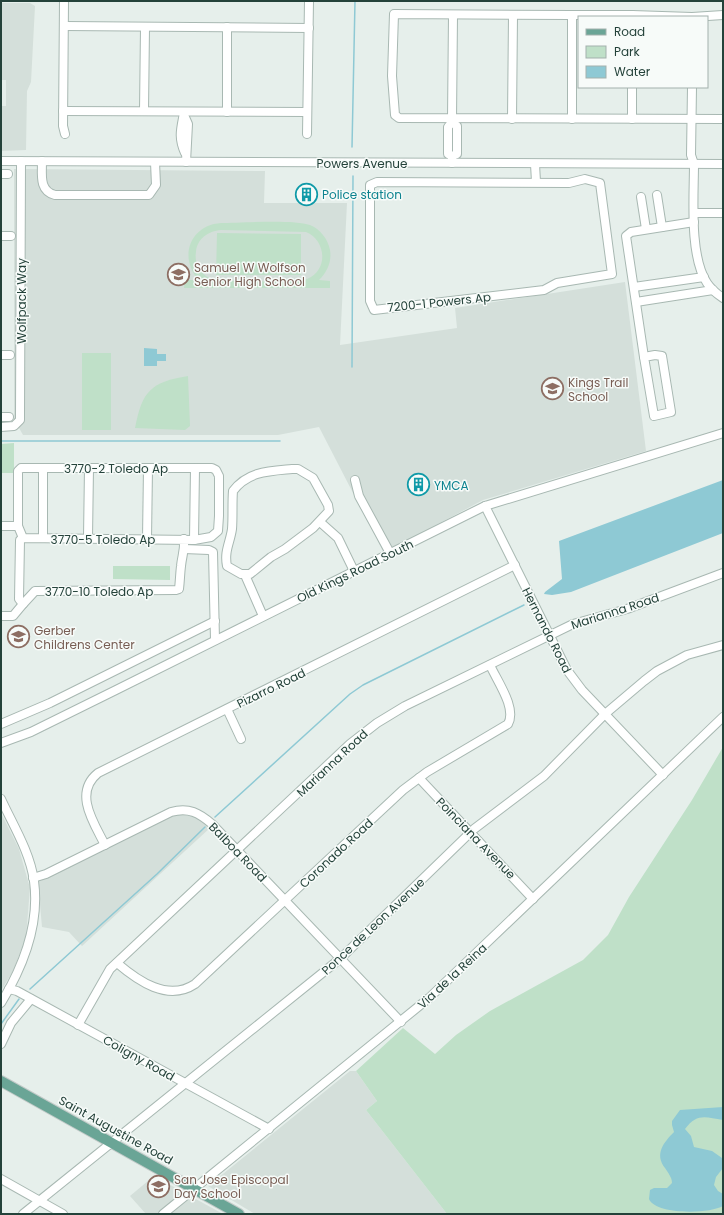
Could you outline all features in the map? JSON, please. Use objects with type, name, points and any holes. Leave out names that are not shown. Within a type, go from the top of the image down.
[{"type":"main road","name":"Saint Augustine Road","points":[[1,1080],[239,1214]]},
{"type":"street","points":[[64,1],[63,126],[65,134]]},
{"type":"street","points":[[307,134],[309,1]]},
{"type":"street","points":[[632,16],[394,14],[392,76],[395,115],[399,118],[452,121],[512,119],[723,119]]},
{"type":"street","points":[[452,160],[457,154],[457,126],[452,121],[453,15]]},
{"type":"street","points":[[512,119],[513,15]]},
{"type":"street","points":[[572,15],[572,119]]},
{"type":"street","points":[[708,16],[723,15]]},
{"type":"street","points":[[65,26],[309,28]]},
{"type":"street","points":[[144,111],[145,27]]},
{"type":"street","points":[[227,27],[227,112]]},
{"type":"street","points":[[632,88],[632,119]]},
{"type":"street","points":[[692,88],[691,155],[694,164],[694,222],[696,251],[704,277],[713,290],[723,298]]},
{"type":"street","points":[[63,111],[144,111],[184,113],[308,112]]},
{"type":"street","points":[[184,113],[188,124],[186,162]]},
{"type":"street","name":"Powers Avenue","points":[[1,161],[186,162],[452,160],[535,164],[723,164]]},
{"type":"street","name":"Wolfpack Way","points":[[1,427],[14,426],[20,420],[21,161]]},
{"type":"street","points":[[42,161],[43,186],[50,194],[55,196],[149,195],[156,185],[155,162]]},
{"type":"street","points":[[535,164],[536,182]]},
{"type":"street","name":"7200-1 Powers Ap","points":[[585,179],[600,183],[612,274],[557,283],[544,290],[374,310],[370,301],[370,185],[377,182],[536,182],[569,183],[585,179]]},
{"type":"street","points":[[657,195],[662,227]]},
{"type":"street","points":[[641,198],[646,229]]},
{"type":"street","points":[[694,213],[723,213]]},
{"type":"street","points":[[644,357],[662,356],[671,412],[654,416],[644,357],[626,236],[631,232],[694,222]]},
{"type":"street","points":[[1,236],[11,236]]},
{"type":"street","points":[[634,287],[704,277]]},
{"type":"street","points":[[636,302],[713,290]]},
{"type":"street","name":"Old Kings Road South","points":[[1,743],[30,732],[485,506],[723,433]]},
{"type":"street","name":"3770-2 Toledo Ap","points":[[18,526],[18,471],[21,468],[212,468],[216,470],[219,476],[218,532],[211,537],[194,540]]},
{"type":"street","points":[[43,468],[43,538]]},
{"type":"street","points":[[88,538],[89,468]]},
{"type":"street","points":[[148,468],[148,539]]},
{"type":"street","points":[[184,539],[194,540],[194,468]]},
{"type":"street","points":[[245,576],[250,574],[271,557],[285,550],[320,522],[329,511],[328,505],[313,478],[298,469],[256,473],[236,486],[233,491],[232,529],[227,543],[227,566],[245,576],[263,616]]},
{"type":"street","points":[[355,480],[359,496],[390,553]]},
{"type":"street","name":"Hernando Road","points":[[485,506],[549,635],[573,679],[663,775]]},
{"type":"street","points":[[320,522],[338,538],[354,572]]},
{"type":"street","points":[[1,526],[18,526],[23,538],[20,540],[19,600],[23,604],[13,616],[1,616]]},
{"type":"street","name":"3770-5 Toledo Ap","points":[[23,538],[184,539]]},
{"type":"street","name":"3770-10 Toledo Ap","points":[[23,604],[35,591],[179,589],[184,539]]},
{"type":"street","points":[[184,549],[210,550],[213,552],[215,640]]},
{"type":"street","name":"Pizarro Road","points":[[105,845],[85,801],[86,791],[95,776],[515,565]]},
{"type":"street","name":"Marianna Road","points":[[78,1024],[106,974],[350,744],[369,728],[405,706],[573,624],[627,609],[723,573]]},
{"type":"street","points":[[1,724],[50,703],[215,621]]},
{"type":"street","name":"Ponce de Leon Avenue","points":[[23,1214],[340,958],[470,833],[554,768],[606,714],[644,681],[664,667],[694,653],[723,645]]},
{"type":"street","name":"Coronado Road","points":[[117,963],[127,972],[159,989],[171,992],[183,990],[195,984],[403,790],[418,778],[508,724],[511,716],[510,707],[490,665]]},
{"type":"street","points":[[227,709],[241,739]]},
{"type":"street","name":"Via de la Reina","points":[[163,1214],[429,998],[723,717]]},
{"type":"street","name":"Poinciana Avenue","points":[[418,778],[533,899]]},
{"type":"street","points":[[1,798],[25,849],[34,878],[35,901],[31,934],[20,968],[1,1003]]},
{"type":"street","name":"Balboa Road","points":[[34,878],[46,874],[171,812],[190,810],[203,816],[401,1022]]},
{"type":"street","name":"Coligny Road","points":[[9,989],[17,991],[184,1084],[269,1129]]},
{"type":"street","points":[[1,1044],[11,1023],[31,999]]},
{"type":"street","points":[[1,1179],[64,1214]]},
{"type":"shaded area","points":[[1,3],[30,3],[35,6],[31,82],[27,91],[26,150],[1,151],[1,106],[6,106],[6,80],[1,80]]},
{"type":"shaded area","points":[[14,169],[265,171],[264,203],[347,203],[340,345],[457,328],[455,308],[625,282],[646,451],[483,500],[384,553],[319,427],[278,435],[23,435],[14,419]]},
{"type":"shaded area","points":[[1,813],[19,849],[30,888],[26,937],[14,969],[1,991]]},
{"type":"shaded area","points":[[176,814],[197,815],[211,827],[82,946],[69,932],[42,927],[38,882]]},
{"type":"shaded area","points":[[350,1071],[356,1071],[377,1101],[366,1110],[447,1214],[255,1214],[208,1186]]},
{"type":"shaded area","name":"San Jose Episcopal Day School","points":[[154,1176],[223,1214],[146,1214],[130,1196]]},
{"type":"green space","points":[[292,222],[302,223],[314,227],[323,235],[329,246],[330,263],[327,270],[319,280],[330,281],[330,288],[184,288],[185,280],[199,280],[189,262],[190,244],[195,236],[210,225],[221,223]],"holes":[[[221,230],[306,232],[318,241],[322,255],[322,262],[319,269],[314,275],[307,279],[274,281],[215,279],[206,276],[197,264],[196,256],[198,243],[204,236],[212,232]]]},
{"type":"green space","points":[[217,233],[301,234],[301,275],[216,275]]},
{"type":"green space","points":[[82,353],[111,353],[111,430],[82,430]]},
{"type":"green space","points":[[188,376],[190,426],[185,430],[135,428],[141,405],[150,390],[165,381]]},
{"type":"green space","points":[[14,443],[14,473],[1,473],[1,444]]},
{"type":"green space","points":[[113,566],[170,566],[170,580],[113,579]]},
{"type":"green space","points":[[723,747],[723,1214],[447,1214],[366,1110],[377,1101],[356,1071],[403,1028],[435,1054],[456,1035],[490,1011],[583,960],[608,935],[629,897],[692,800]]},
{"type":"water","points":[[144,348],[157,349],[157,354],[166,354],[166,361],[157,361],[157,366],[144,366]]},
{"type":"water","points":[[723,480],[723,533],[571,592],[552,595],[544,594],[562,579],[559,541]]},
{"type":"water","points":[[723,1107],[723,1120],[702,1117],[693,1120],[685,1129],[691,1136],[694,1147],[712,1151],[722,1158],[723,1168],[716,1177],[714,1185],[718,1191],[723,1194],[723,1206],[707,1211],[683,1212],[662,1208],[654,1204],[649,1199],[650,1190],[654,1188],[667,1188],[672,1183],[671,1177],[660,1158],[660,1153],[664,1144],[674,1132],[672,1121],[680,1110]]},
{"type":"waterway","points":[[352,147],[355,1]]},
{"type":"waterway","points":[[352,367],[353,176]]},
{"type":"waterway","points":[[1,441],[280,441]]},
{"type":"waterway","points":[[215,817],[350,694],[363,685],[524,605]]},
{"type":"waterway","points":[[30,989],[157,874],[205,827]]},
{"type":"waterway","points":[[1,1024],[19,999]]},
{"type":"place","name":"Police station","points":[[306,194]]},
{"type":"place","name":"Samuel W Wolfson Senior High School","points":[[179,274]]},
{"type":"place","name":"Kings Trail School","points":[[552,389]]},
{"type":"place","name":"YMCA","points":[[419,485]]},
{"type":"place","name":"Gerber Childrens Center","points":[[18,637]]},
{"type":"place","name":"San Jose Episcopal Day School","points":[[158,1186]]}]
